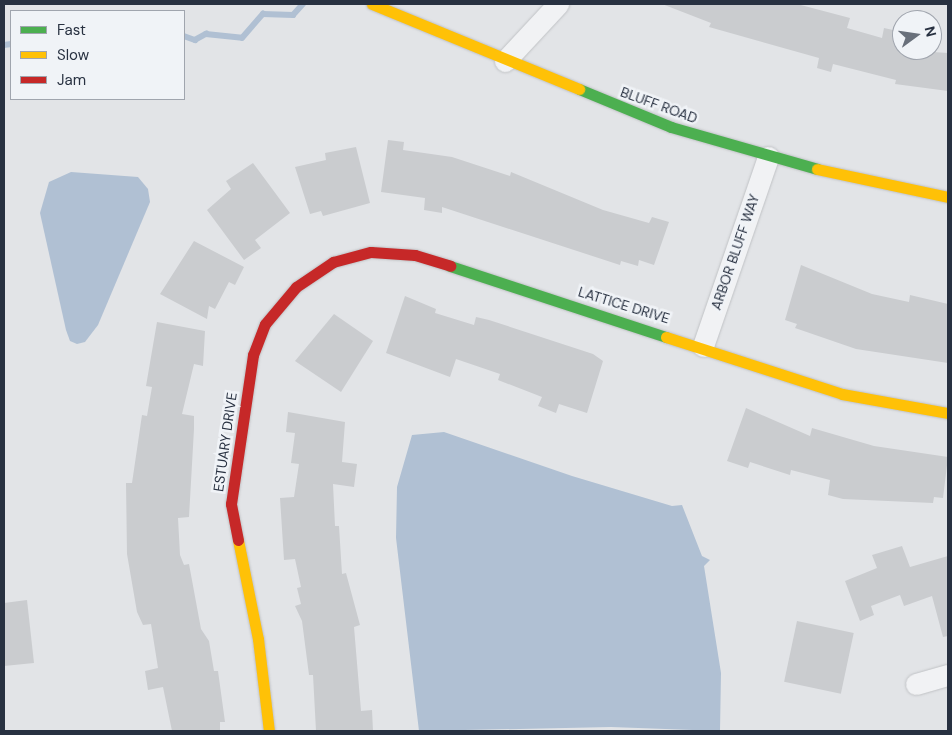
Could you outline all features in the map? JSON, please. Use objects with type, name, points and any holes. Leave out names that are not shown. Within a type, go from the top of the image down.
[{"type":"street","name":"BLUFF ROAD","points":[[372,4],[504,61],[653,120],[768,157],[948,197]]},
{"type":"street","points":[[504,61],[558,4]]},
{"type":"street","name":"ARBOR BLUFF WAY","points":[[703,346],[768,157]]},
{"type":"street","name":"LATTICE DRIVE","points":[[296,287],[333,262],[371,252],[416,256],[703,346],[847,395],[948,413]]},
{"type":"street","name":"ESTUARY DRIVE","points":[[269,731],[258,639],[231,504],[253,355],[265,324],[296,287]]},
{"type":"street","points":[[916,684],[948,675]]},
{"type":"water","points":[[71,172],[138,177],[148,189],[150,202],[98,325],[85,342],[77,344],[70,341],[66,330],[40,213],[49,182]]},
{"type":"water","points":[[444,432],[572,476],[672,506],[682,505],[702,556],[710,560],[704,566],[721,673],[720,731],[611,727],[419,731],[396,538],[397,487],[412,435]]},
{"type":"building","points":[[662,4],[797,4],[850,18],[847,28],[882,38],[884,28],[892,30],[892,60],[942,60],[942,53],[948,53],[948,91],[895,84],[896,80],[833,64],[831,72],[817,68],[819,58],[709,27],[711,23]]},
{"type":"building","points":[[388,140],[404,142],[403,150],[452,157],[510,176],[511,172],[603,210],[649,223],[652,217],[669,222],[654,265],[639,260],[638,266],[621,261],[620,265],[442,207],[442,213],[424,210],[425,198],[381,192]]},
{"type":"building","points":[[356,147],[370,203],[323,216],[321,211],[310,214],[295,167],[326,160],[325,153]]},
{"type":"building","points":[[253,163],[290,213],[255,240],[261,248],[244,260],[207,210],[231,189],[226,181]]},
{"type":"building","points":[[194,241],[244,267],[235,285],[229,282],[215,309],[209,306],[207,319],[160,294]]},
{"type":"building","points":[[801,265],[872,294],[909,302],[910,295],[948,304],[948,363],[856,349],[795,328],[797,324],[785,320]]},
{"type":"building","points":[[405,296],[436,309],[435,313],[474,325],[476,317],[489,320],[593,354],[603,361],[587,413],[559,404],[556,413],[538,406],[542,397],[498,380],[500,374],[456,359],[450,377],[386,353]]},
{"type":"building","points":[[334,314],[373,341],[341,392],[295,361]]},
{"type":"building","points":[[157,322],[205,331],[203,366],[194,364],[182,414],[194,416],[194,429],[189,517],[178,518],[180,555],[184,565],[189,564],[201,629],[209,641],[214,671],[218,671],[225,722],[220,722],[220,731],[172,731],[163,687],[148,690],[145,671],[158,668],[151,624],[143,625],[137,612],[127,554],[126,483],[132,483],[142,415],[147,416],[152,387],[146,386]]},
{"type":"building","points":[[746,408],[810,436],[812,428],[874,446],[948,457],[943,498],[934,497],[933,503],[843,499],[828,495],[830,480],[791,470],[790,475],[750,462],[748,468],[727,461]]},
{"type":"building","points":[[288,412],[345,422],[342,462],[357,464],[354,487],[333,484],[335,526],[339,526],[342,574],[346,573],[360,625],[354,627],[361,711],[372,710],[373,731],[316,731],[313,675],[309,675],[302,621],[295,606],[301,604],[297,588],[301,587],[295,559],[284,560],[280,498],[294,497],[299,464],[291,463],[295,433],[286,432]]},
{"type":"building","points":[[902,546],[910,567],[948,556],[948,636],[943,637],[932,596],[904,606],[900,595],[871,606],[874,615],[860,621],[845,581],[877,568],[872,555]]},
{"type":"building","points":[[27,600],[34,663],[4,666],[4,603]]},
{"type":"building","points":[[797,621],[854,633],[841,694],[784,682]]},
{"type":"waterway","points":[[185,36],[195,40],[206,34],[242,38],[263,14],[293,15],[303,4]]},
{"type":"waterway","points":[[4,45],[10,44]]},
{"type":"traffic: fast","points":[[579,89],[671,127],[817,169]]},
{"type":"traffic: fast","points":[[450,266],[666,337]]},
{"type":"traffic: slow","points":[[372,4],[579,89]]},
{"type":"traffic: slow","points":[[817,169],[948,197]]},
{"type":"traffic: slow","points":[[666,337],[842,394],[948,413]]},
{"type":"traffic: slow","points":[[238,540],[258,639],[269,731]]},
{"type":"traffic: jam","points":[[238,540],[231,504],[253,355],[265,324],[296,287],[333,262],[371,252],[415,255],[450,266]]}]
